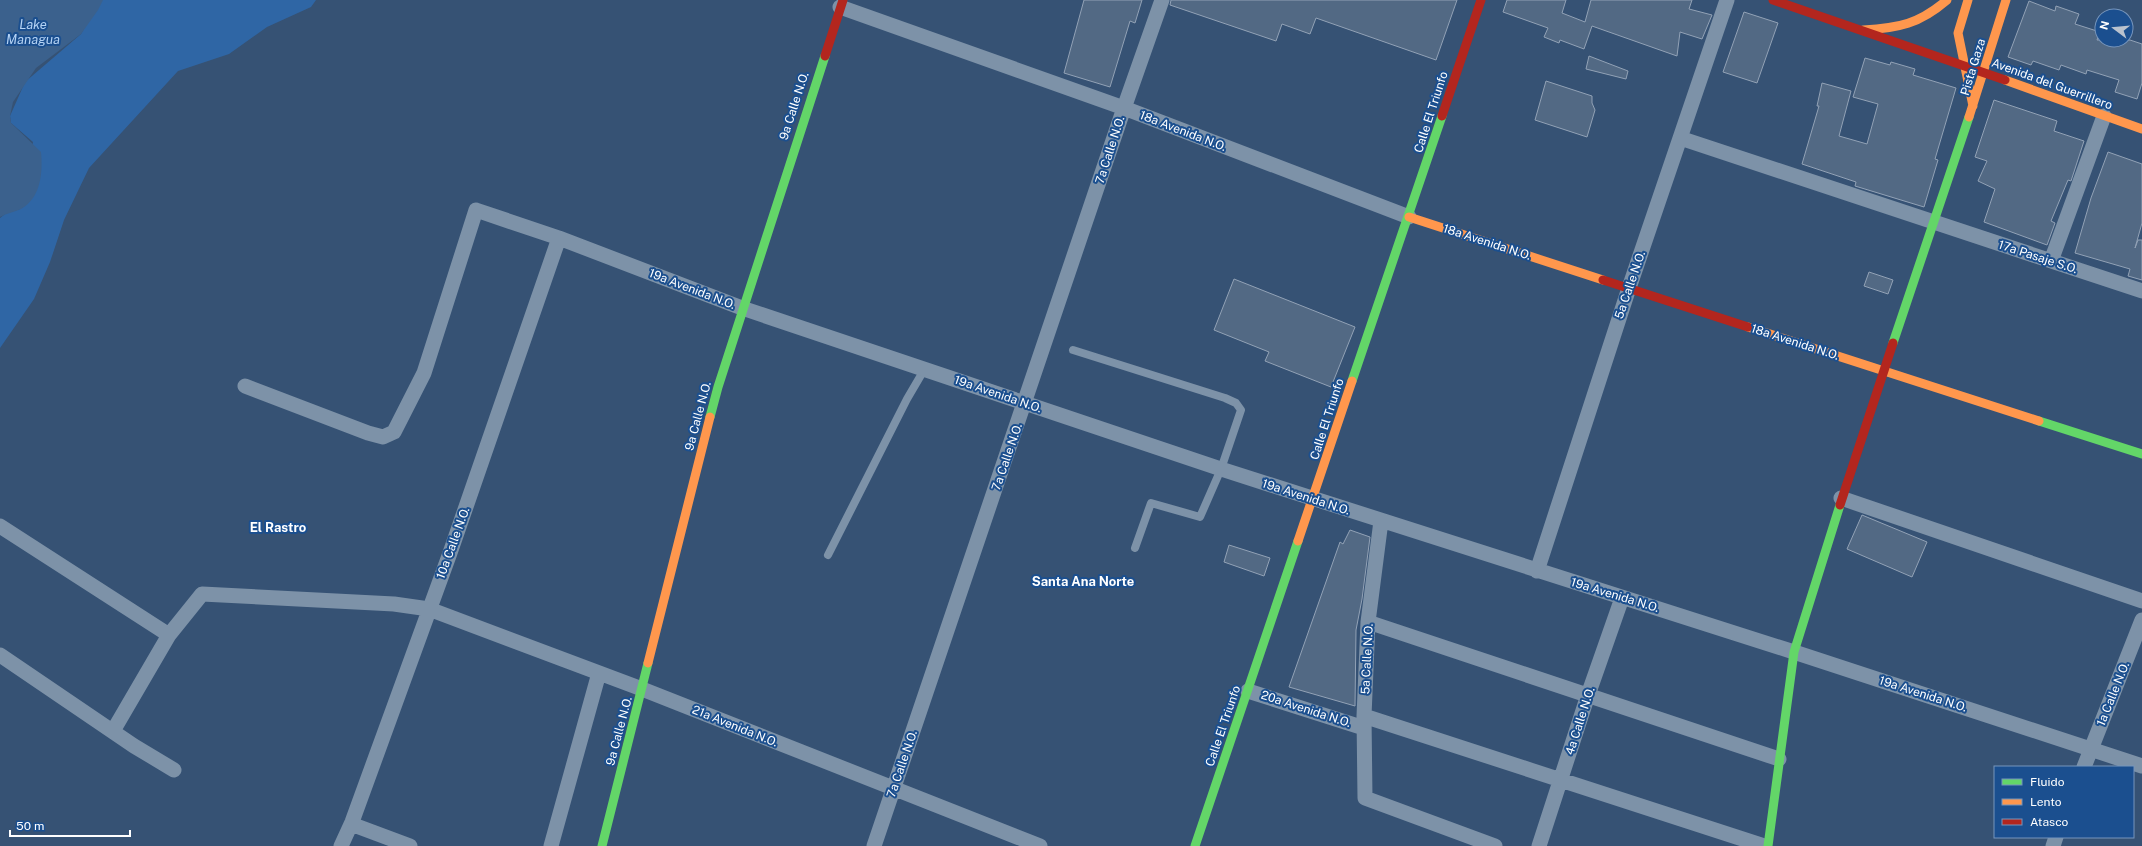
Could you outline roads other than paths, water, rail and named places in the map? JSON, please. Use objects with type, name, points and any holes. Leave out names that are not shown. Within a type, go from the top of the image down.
[{"type":"street","name":"7a Calle N.O.","points":[[874,846],[1162,0]]},
{"type":"street","name":"Calle El Triunfo","points":[[1195,846],[1409,217],[1481,0]]},
{"type":"street","name":"5a Calle N.O.","points":[[1537,570],[1629,288],[1726,0]]},
{"type":"street","name":"Avenida del Guerrillero","points":[[1772,0],[1863,30],[2142,129]]},
{"type":"street","points":[[1863,30],[1908,26],[1923,19],[1947,0]]},
{"type":"street","name":"Pista Gaza","points":[[1968,0],[1958,34],[1963,65],[1973,106]]},
{"type":"street","name":"Pista Gaza","points":[[1973,106],[2006,0]]},
{"type":"street","name":"18a Avenida N.O.","points":[[841,3],[1124,108],[1409,217],[2142,454]]},
{"type":"street","name":"9a Calle N.O.","points":[[602,846],[718,387],[742,308],[841,3]]},
{"type":"street","points":[[1768,846],[1794,652],[1840,498],[1973,106]]},
{"type":"street","points":[[2051,261],[2104,116]]},
{"type":"street","name":"17a Pasaje S.O.","points":[[1680,138],[2142,291]]},
{"type":"street","name":"19a Avenida N.O.","points":[[245,386],[368,433],[383,437],[394,432],[424,373],[476,210],[558,238],[742,308],[1313,500],[1794,652],[2142,766]]},
{"type":"street","name":"10a Calle N.O.","points":[[341,846],[351,824],[429,609],[558,238]]},
{"type":"street","points":[[1840,498],[2142,601]]},
{"type":"street","name":"5a Calle N.O.","points":[[1381,521],[1368,622],[1364,722],[1365,798],[1495,846]]},
{"type":"street","points":[[0,526],[169,635],[113,731]]},
{"type":"street","name":"21a Avenida N.O.","points":[[169,635],[202,594],[394,604],[429,609],[642,689],[1040,846]]},
{"type":"street","name":"4a Calle N.O.","points":[[1539,846],[1588,695],[1622,598]]},
{"type":"street","name":"1a Calle N.O.","points":[[2084,766],[2142,620]]},
{"type":"street","points":[[1368,622],[1779,759]]},
{"type":"street","points":[[0,655],[134,746],[174,770]]},
{"type":"street","points":[[551,846],[599,673]]},
{"type":"street","name":"20a Avenida N.O.","points":[[1248,691],[1364,722],[1561,780],[1764,846]]},
{"type":"street","points":[[351,824],[410,846]]},
{"type":"lane","points":[[1073,350],[1236,403],[1241,410],[1221,469],[1200,517],[1151,503],[1135,548]]},
{"type":"lane","points":[[828,555],[907,399],[924,370]]},
{"type":"water","name":"Lake Managua","points":[[0,0],[103,0],[98,10],[81,34],[36,68],[13,102],[10,116],[11,123],[41,152],[42,168],[37,191],[28,204],[21,209],[0,217]]},
{"type":"district","name":"El Rastro","points":[[278,527]]},
{"type":"district","name":"Santa Ana Norte","points":[[1083,581]]}]
